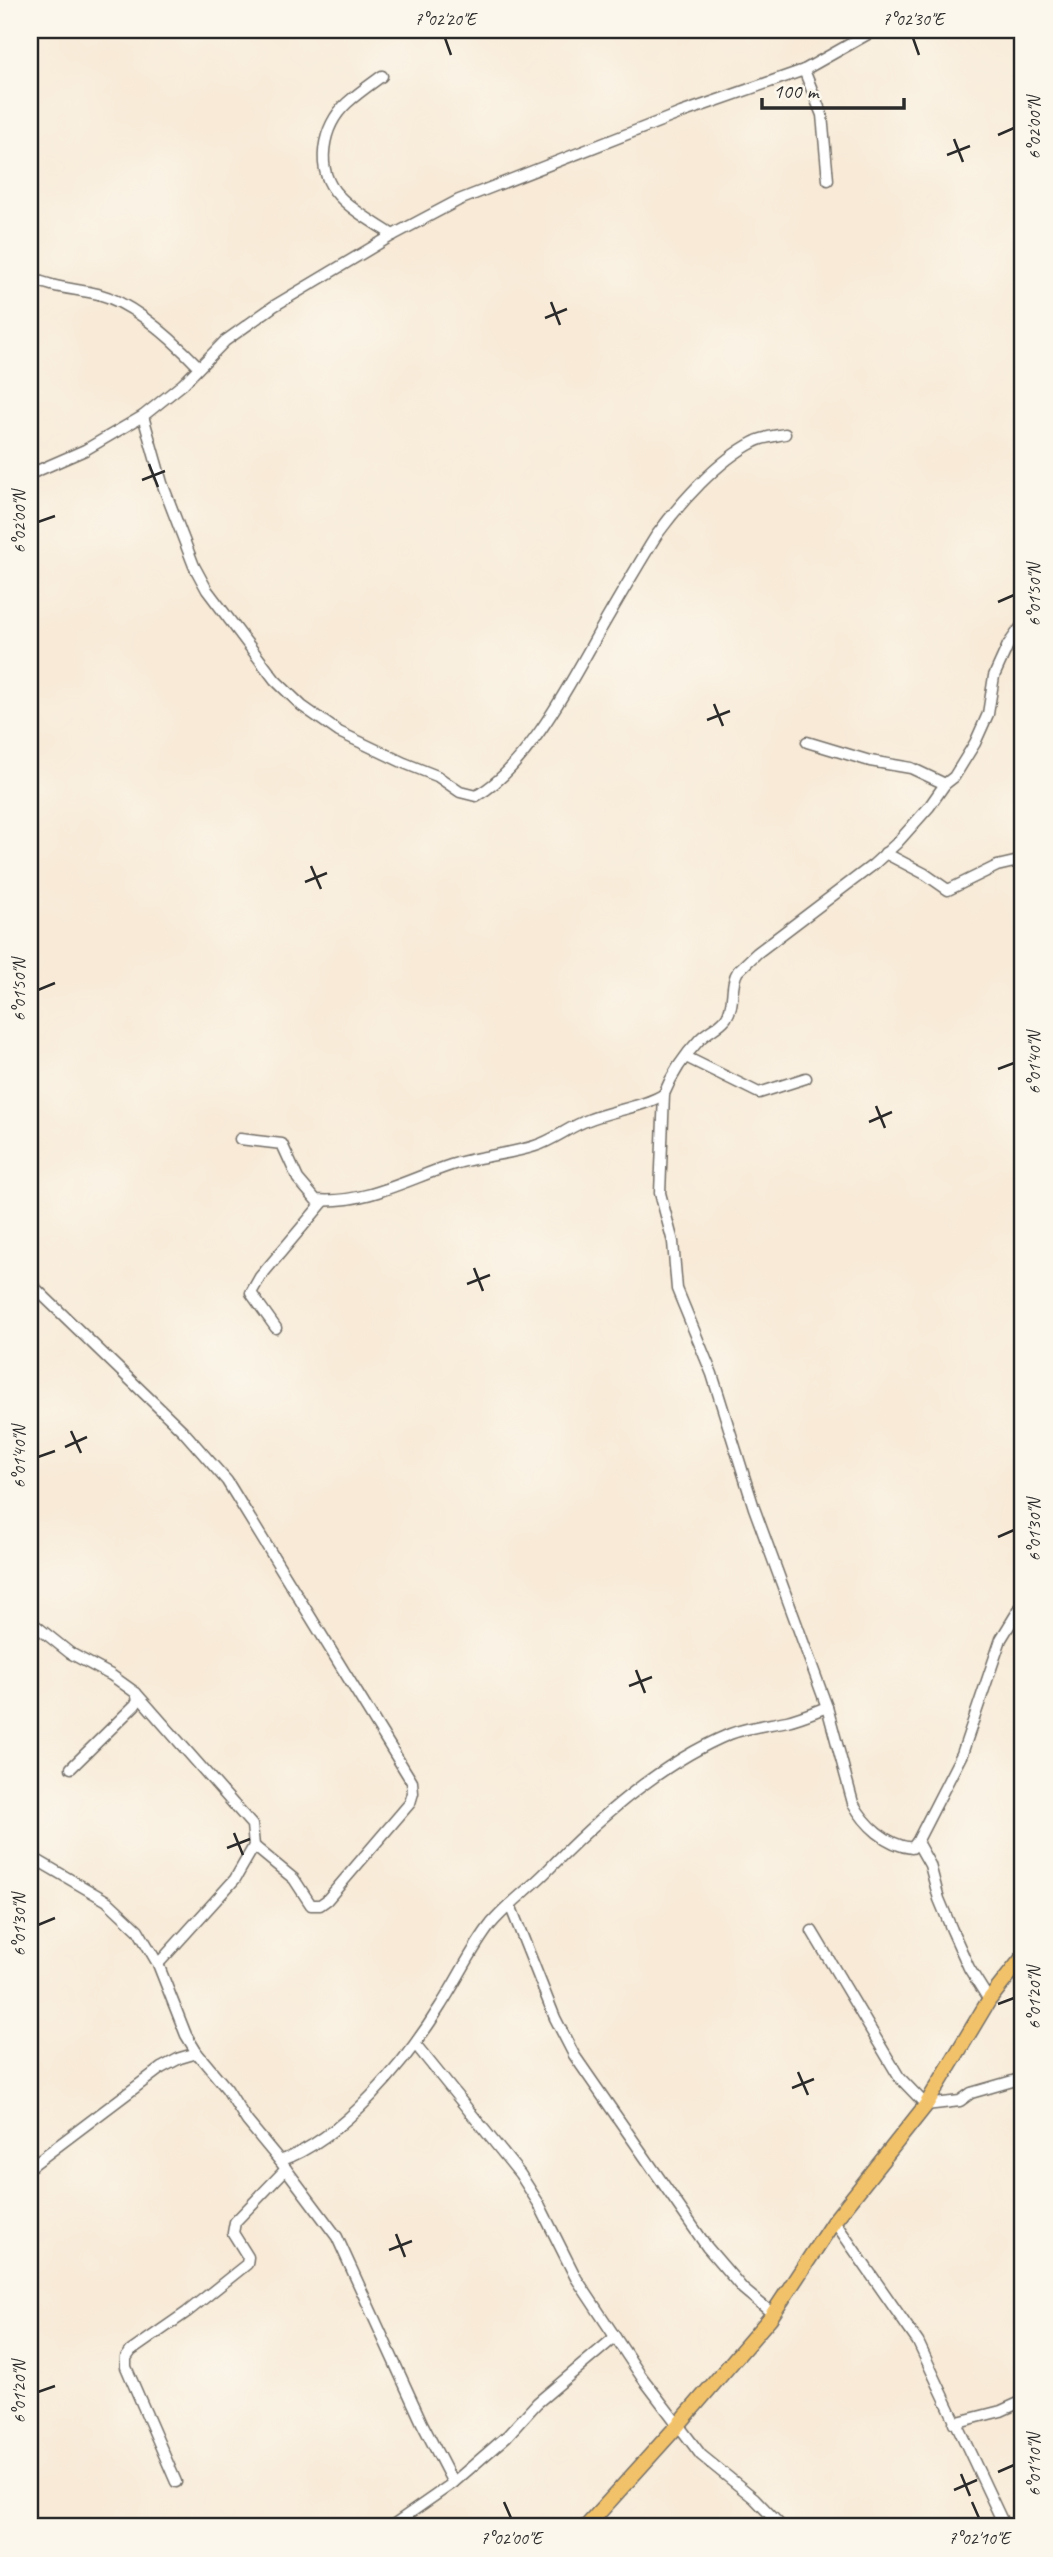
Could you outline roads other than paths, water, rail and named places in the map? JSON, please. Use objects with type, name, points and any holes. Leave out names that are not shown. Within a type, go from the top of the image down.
[{"type":"main road","points":[[586,2527],[680,2424],[773,2314],[834,2221],[926,2105],[989,2000],[1023,1957]]},
{"type":"street","points":[[30,474],[85,450],[143,416],[183,384],[225,341],[274,306],[393,235],[459,200],[692,108],[804,70],[874,30]]},
{"type":"street","points":[[804,70],[822,115],[828,180]]},
{"type":"street","points":[[382,76],[345,104],[332,124],[323,150],[323,164],[330,184],[340,198],[393,235]]},
{"type":"street","points":[[30,278],[48,286],[100,294],[136,312],[199,367]]},
{"type":"street","points":[[143,416],[162,483],[194,566],[207,590],[275,680],[302,706],[339,732],[404,764],[437,776],[460,792],[476,796],[486,791],[518,759],[550,716],[674,510],[704,480],[755,441],[785,433]]},
{"type":"street","points":[[1023,624],[1008,645],[994,676],[988,714],[975,743],[954,777],[886,853],[738,971],[725,1020],[702,1038],[686,1057],[664,1094],[660,1193],[673,1242],[677,1289],[712,1374],[754,1508],[827,1707],[853,1803],[860,1816],[891,1843],[912,1848],[918,1842],[962,1754],[1001,1639],[1023,1603]]},
{"type":"street","points":[[807,743],[870,761],[911,768],[945,784]]},
{"type":"street","points":[[886,853],[948,890],[997,866],[1023,860]]},
{"type":"street","points":[[686,1057],[759,1093],[806,1078]]},
{"type":"street","points":[[240,1139],[282,1144],[298,1179],[311,1197],[324,1201],[354,1199],[375,1194],[455,1163],[535,1146],[586,1121],[636,1104],[654,1101],[664,1094]]},
{"type":"street","points":[[276,1328],[251,1293],[260,1278],[324,1201]]},
{"type":"street","points":[[30,1283],[183,1431],[227,1481],[412,1782],[410,1803],[320,1905],[312,1905],[294,1879],[254,1846]]},
{"type":"street","points":[[30,1621],[70,1653],[111,1675],[136,1693],[252,1825],[254,1846],[235,1879],[158,1964]]},
{"type":"street","points":[[71,1768],[135,1706],[138,1700],[136,1693]]},
{"type":"street","points":[[176,2482],[126,2367],[127,2358],[131,2351],[187,2312],[247,2264],[248,2257],[233,2233],[235,2222],[283,2165],[347,2118],[416,2045],[491,1925],[571,1844],[616,1806],[701,1748],[732,1733],[790,1720],[827,1707]]},
{"type":"street","points":[[918,1842],[930,1865],[939,1899],[969,1968],[989,2000]]},
{"type":"street","points":[[30,1856],[107,1901],[138,1930],[158,1964],[186,2035],[342,2248],[422,2423],[453,2483]]},
{"type":"street","points":[[30,1866],[43,1864]]},
{"type":"street","points":[[510,1905],[555,2018],[574,2054],[707,2247],[743,2289],[773,2314]]},
{"type":"street","points":[[812,1931],[899,2077],[926,2105],[960,2101],[971,2093],[1023,2078]]},
{"type":"street","points":[[416,2045],[520,2174],[539,2204],[576,2278],[641,2376],[701,2455],[754,2498],[782,2527]]},
{"type":"street","points":[[30,2167],[161,2068],[180,2058],[198,2053]]},
{"type":"street","points":[[834,2221],[918,2342],[1005,2527]]},
{"type":"street","points":[[390,2527],[453,2483],[507,2436],[537,2403],[615,2337]]},
{"type":"street","points":[[954,2423],[1001,2411],[1023,2401]]}]
